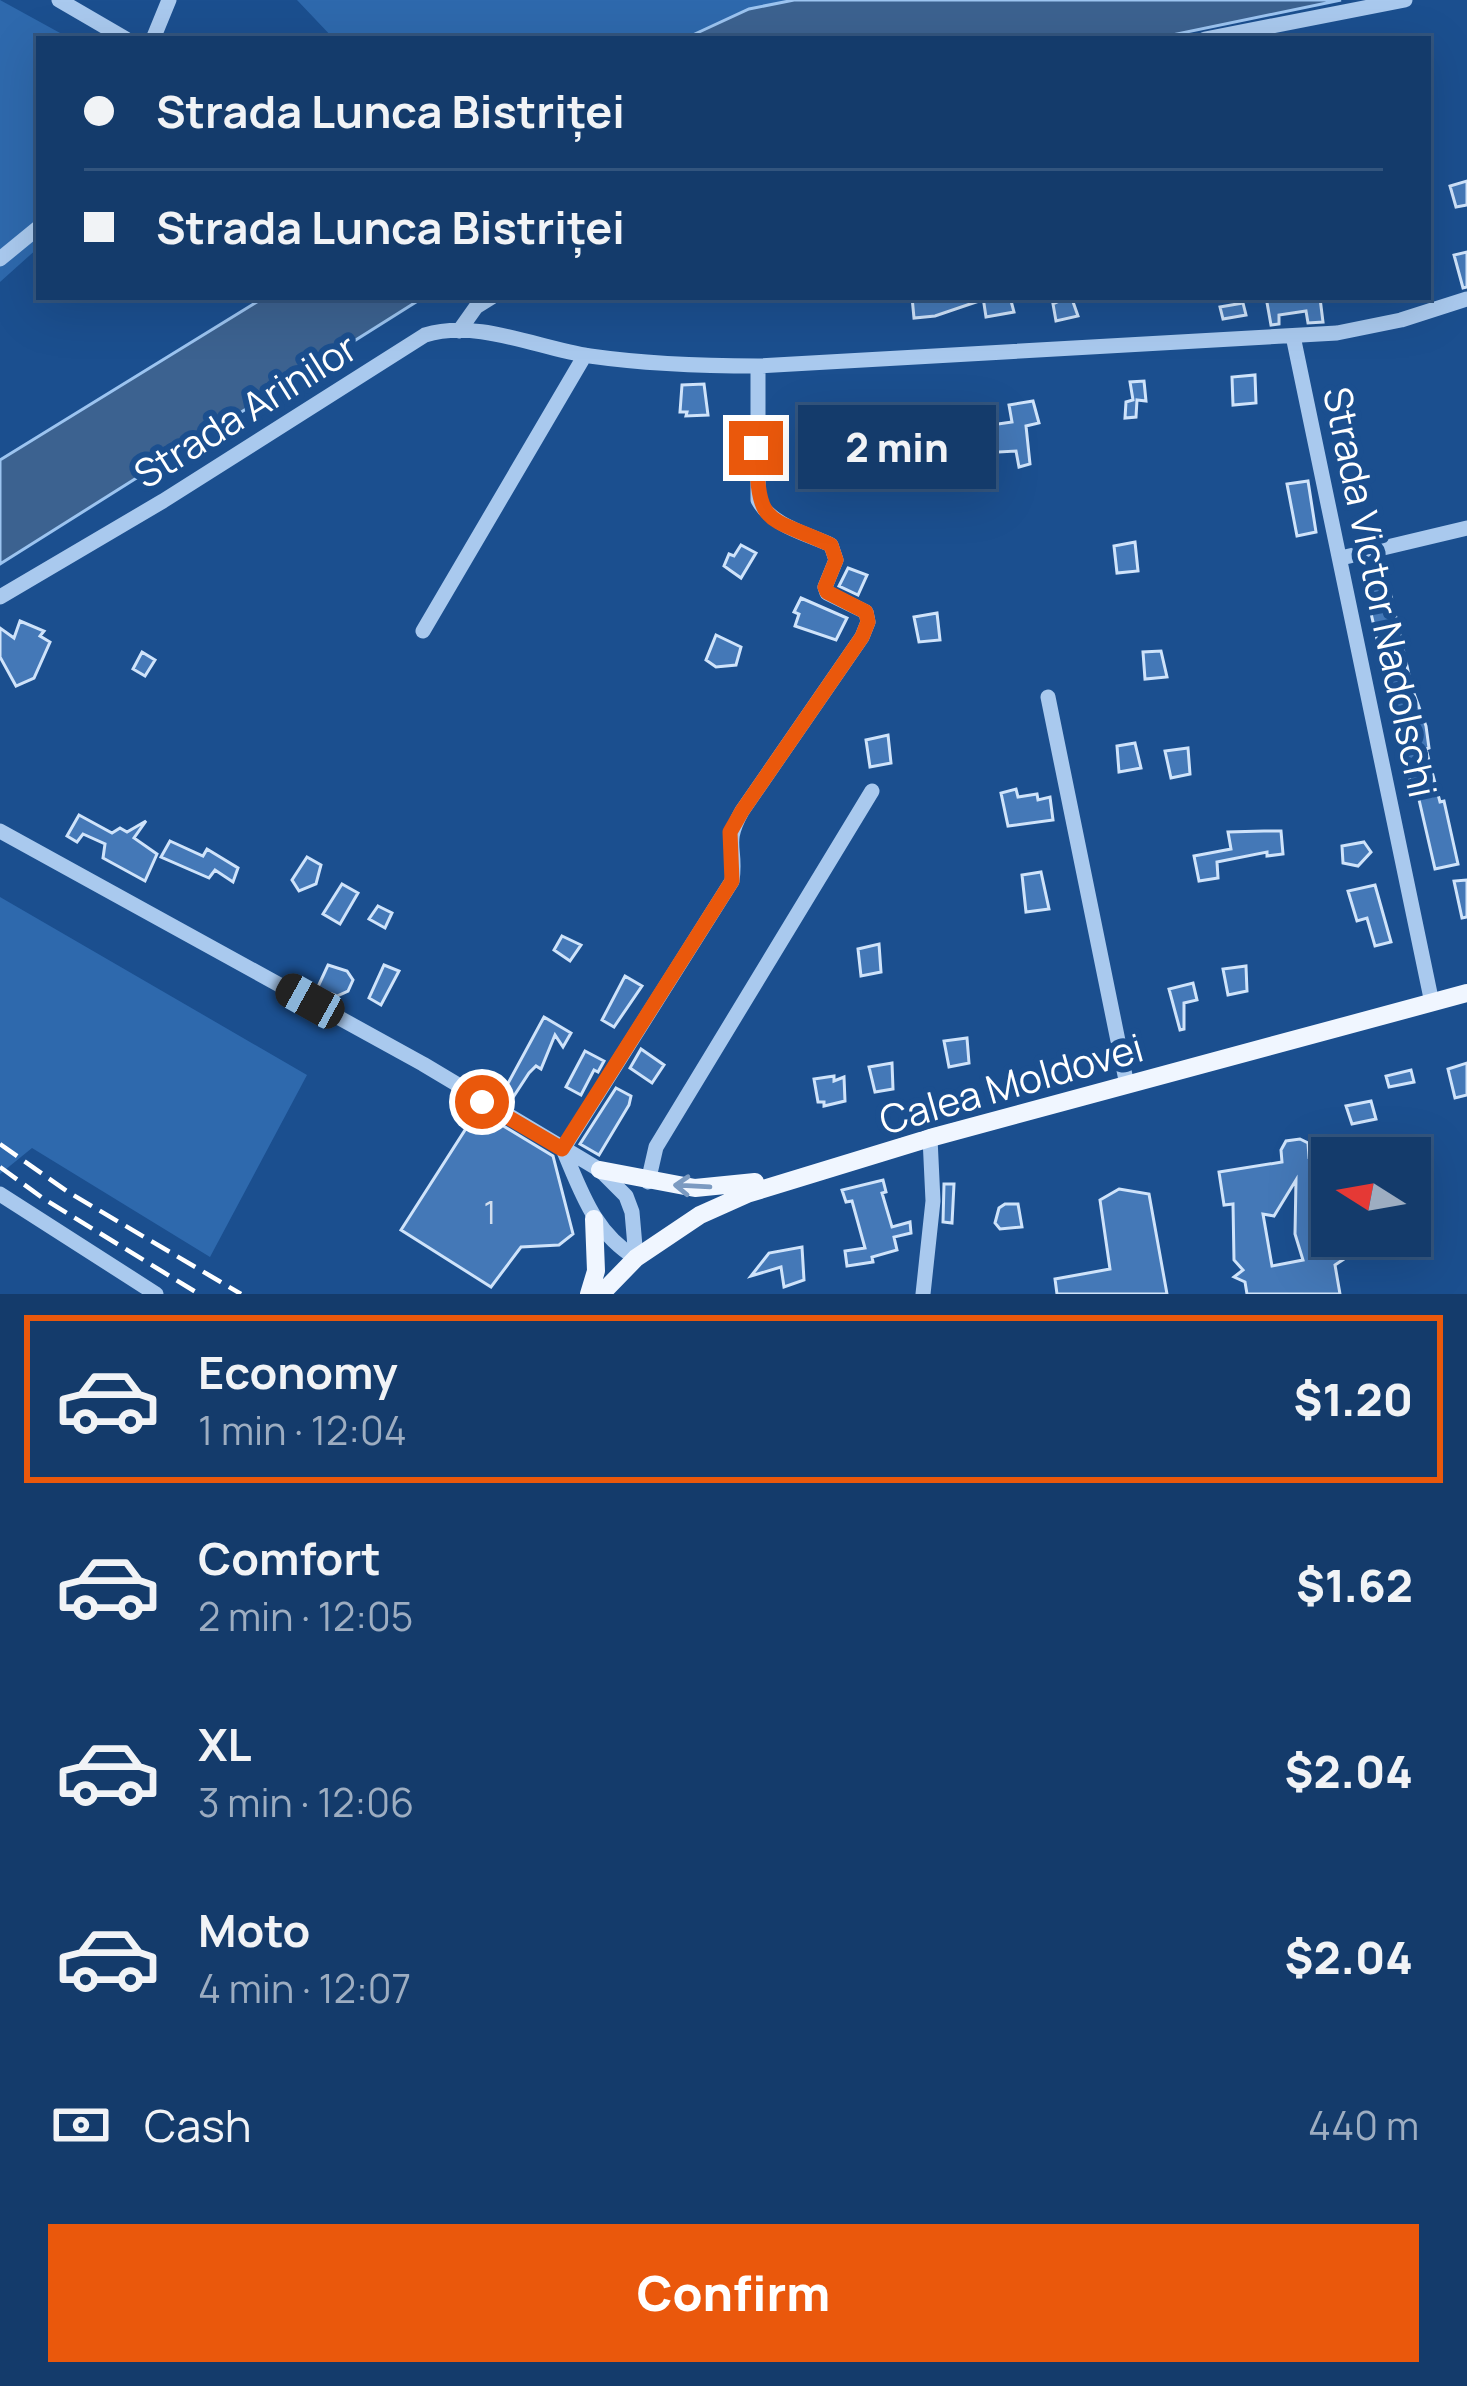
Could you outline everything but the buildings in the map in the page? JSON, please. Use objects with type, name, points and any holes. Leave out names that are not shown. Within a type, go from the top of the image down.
[{"type":"main road","name":"Calea Moldovei","points":[[601,1294],[636,1258],[700,1215],[747,1194],[930,1138],[1467,993]]},
{"type":"main road","points":[[600,1170],[695,1188],[848,1164]]},
{"type":"main road","points":[[589,1294],[596,1271],[594,1219]]},
{"type":"street","points":[[58,0],[121,36]]},
{"type":"street","points":[[154,36],[169,0]]},
{"type":"street","points":[[1220,36],[1405,0]]},
{"type":"street","points":[[0,259],[36,229]]},
{"type":"street","name":"Strada Arinilor","points":[[0,597],[163,501],[425,335],[459,331],[674,366],[758,366],[1337,333],[1401,320],[1467,298]]},
{"type":"street","points":[[459,331],[488,300]]},
{"type":"street","name":"Strada Victor Nadolschi","points":[[1293,336],[1432,1003]]},
{"type":"street","points":[[423,631],[585,355]]},
{"type":"street","points":[[562,1149],[732,881],[730,832],[742,811],[868,622],[866,612],[827,592],[836,560],[831,545],[780,523],[765,513],[758,500],[758,366]]},
{"type":"street","points":[[1341,559],[1467,528]]},
{"type":"street","points":[[1048,697],[1127,1085]]},
{"type":"street","points":[[648,1182],[656,1148],[872,791]]},
{"type":"street","points":[[0,831],[405,1054],[600,1170],[626,1196],[636,1258]]},
{"type":"street","points":[[923,1294],[933,1201],[930,1138]]},
{"type":"street","points":[[562,1149],[594,1219],[611,1240],[636,1258]]},
{"type":"street","points":[[0,1194],[156,1294]]},
{"type":"shaded area","points":[[0,0],[66,36],[36,36],[36,250],[0,282]]},
{"type":"shaded area","points":[[297,0],[794,0],[749,9],[690,36],[331,36]]},
{"type":"shaded area","points":[[794,0],[1341,0],[1167,36],[690,36],[749,9]]},
{"type":"shaded area","points":[[260,300],[419,300],[0,564],[0,460]]},
{"type":"shaded area","points":[[0,897],[307,1075],[210,1257],[32,1148],[0,1174]]},
{"type":"railway","points":[[0,1144],[68,1192],[241,1294]]},
{"type":"railway","points":[[0,1167],[199,1294]]},
{"type":"route","points":[[482,1102],[562,1149],[732,881],[730,832],[742,811],[862,637],[866,612],[830,596],[825,587],[836,560],[831,545],[765,513],[758,500],[756,448]]}]
